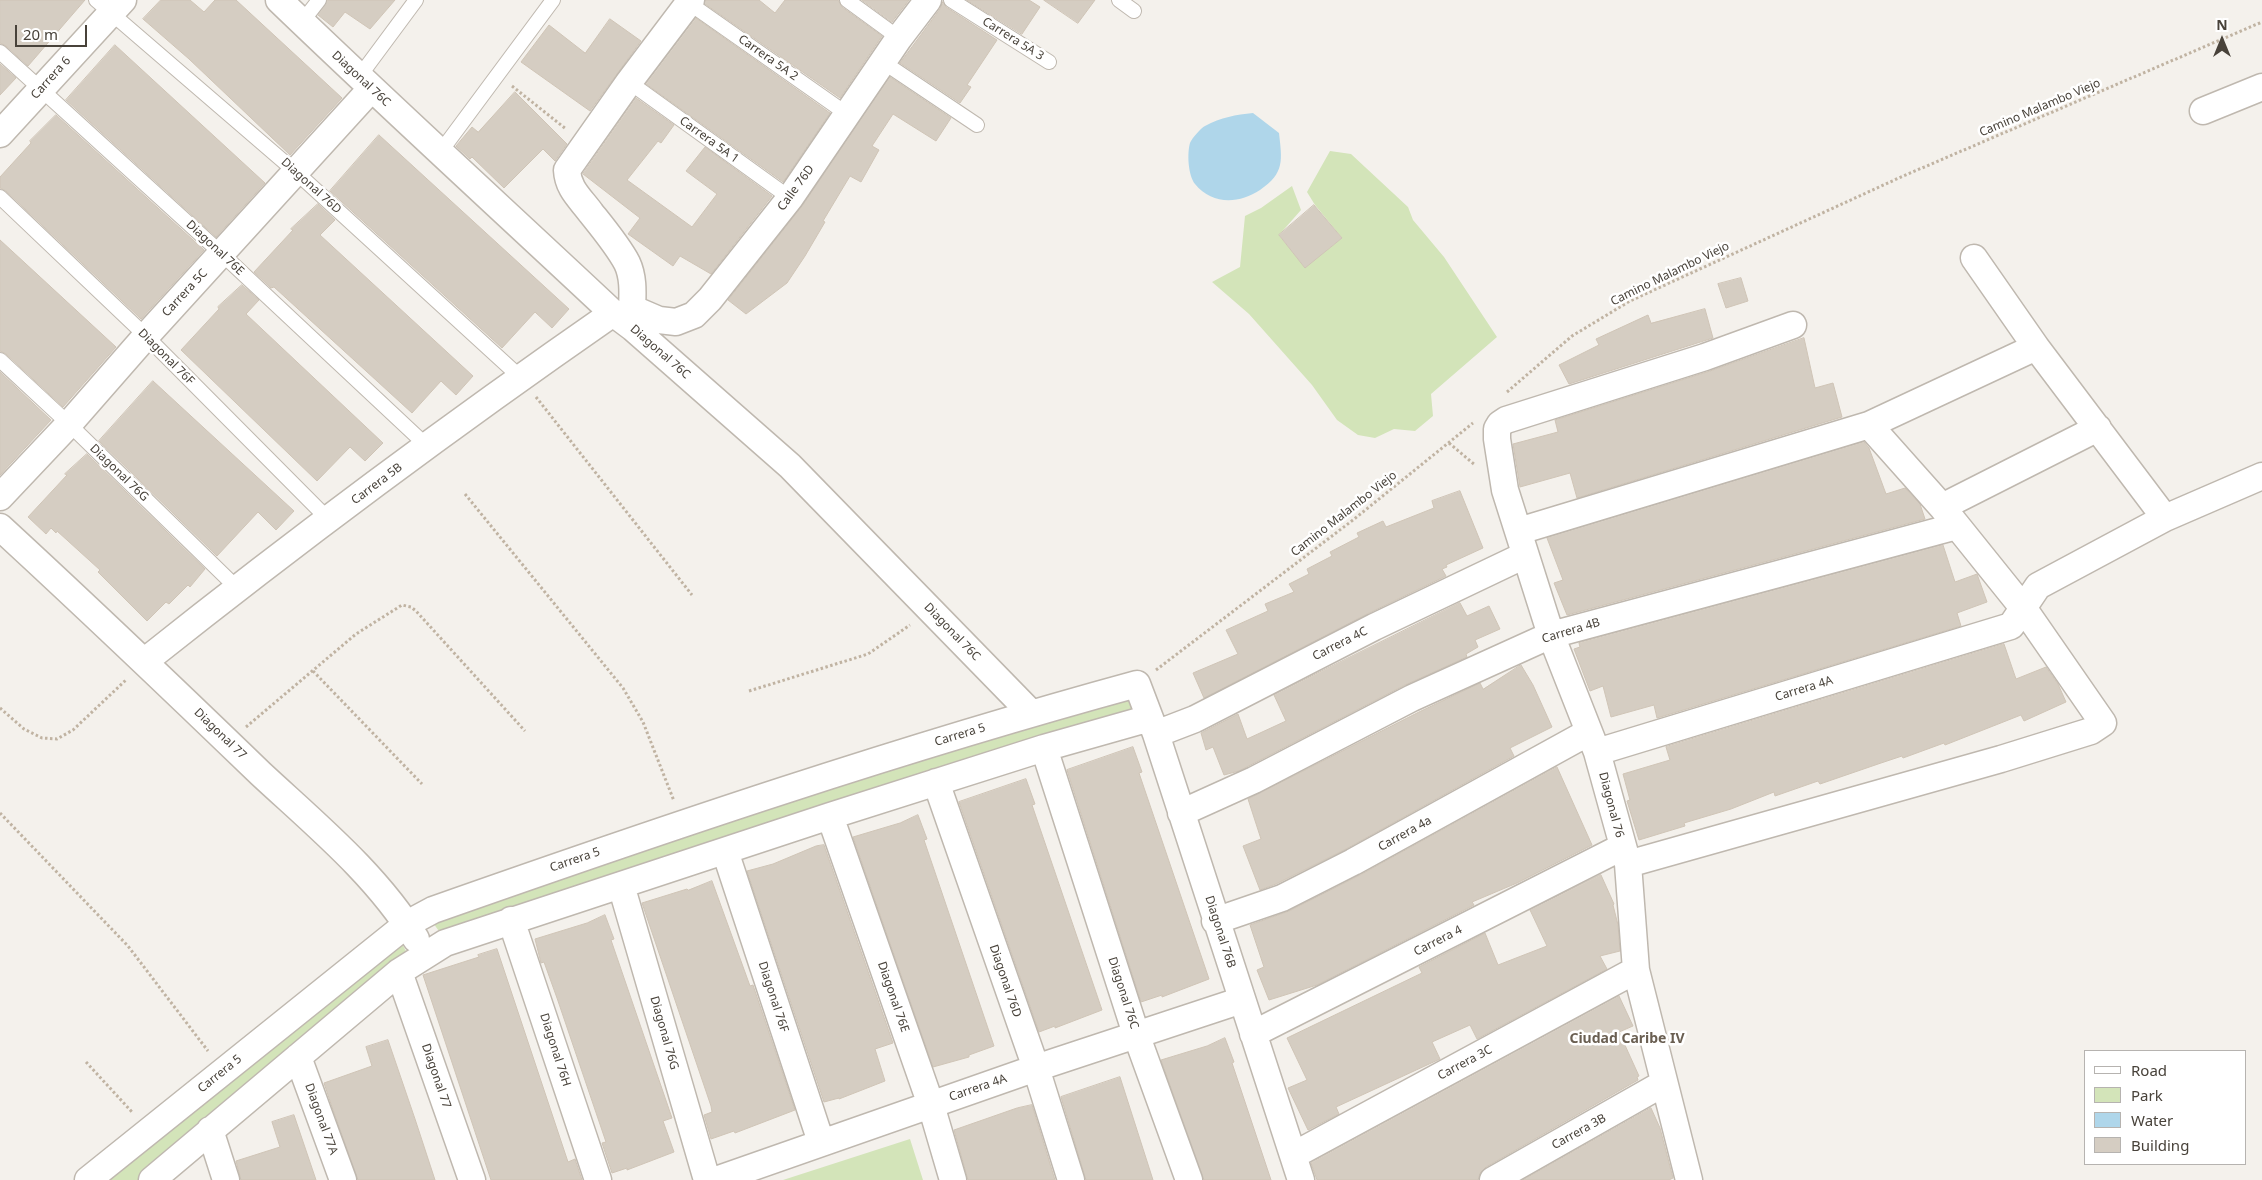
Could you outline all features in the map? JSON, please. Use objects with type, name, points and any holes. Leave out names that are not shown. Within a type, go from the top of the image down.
[{"type":"street","name":"Diagonal 76C","points":[[279,0],[365,83],[626,316],[790,466],[1031,713]]},
{"type":"street","name":"Calle 76D","points":[[626,316],[676,322],[694,315],[710,299],[790,198],[899,38],[928,0]]},
{"type":"street","points":[[626,316],[633,282],[627,263],[591,212],[573,191],[568,181],[567,170],[629,82],[690,1]]},
{"type":"street","name":"Carrera 6","points":[[0,134],[42,89],[110,4]]},
{"type":"street","name":"Carrera 5C","points":[[0,497],[69,424],[146,336],[296,173],[365,83]]},
{"type":"street","points":[[2202,111],[2262,87]]},
{"type":"street","points":[[1974,258],[2036,347],[2165,518]]},
{"type":"street","name":"Carrera 5B","points":[[145,661],[237,588],[520,377],[626,316]]},
{"type":"street","name":"Diagonal 76","points":[[1689,1180],[1636,970],[1625,856],[1593,742],[1551,635],[1505,490],[1496,439],[1497,429],[1506,420],[1705,357],[1794,325]]},
{"type":"street","name":"Carrera 4C","points":[[1153,726],[1195,719],[1374,627],[1522,543],[1869,424],[2036,347]]},
{"type":"street","points":[[1869,424],[1950,516],[2018,617],[2038,586],[2165,518],[2262,476]]},
{"type":"street","name":"Carrera 4B","points":[[1181,813],[1254,780],[1412,698],[1551,635],[1950,516],[2098,428]]},
{"type":"street","name":"Diagonal 77","points":[[0,527],[145,661],[367,874],[407,924],[425,954]]},
{"type":"street","name":"Carrera 4A","points":[[1593,742],[2018,617]]},
{"type":"street","name":"Carrera 4","points":[[1253,1034],[1625,856],[2001,758],[2091,730],[2104,722],[2018,617]]},
{"type":"street","name":"Carrera 5","points":[[88,1180],[407,924],[433,910],[682,822],[1031,713],[1137,684]]},
{"type":"street","name":"Diagonal 76B","points":[[1137,684],[1153,726],[1215,921],[1294,1155],[1300,1180]]},
{"type":"street","points":[[152,1180],[399,972],[445,943],[830,816],[1044,748],[1153,726]]},
{"type":"street","name":"Carrera 4a","points":[[1215,921],[1282,898],[1593,742]]},
{"type":"street","name":"Diagonal 76C","points":[[1044,748],[1136,1034],[1188,1180]]},
{"type":"street","name":"Diagonal 76D","points":[[936,782],[1036,1068],[1071,1180]]},
{"type":"street","name":"Diagonal 76E","points":[[830,816],[931,1105],[954,1180]]},
{"type":"street","name":"Diagonal 76F","points":[[725,851],[821,1142]]},
{"type":"street","name":"Diagonal 76G","points":[[621,885],[707,1180]]},
{"type":"street","name":"Diagonal 76H","points":[[511,920],[598,1180]]},
{"type":"street","name":"Carrera 3C","points":[[1294,1155],[1636,970]]},
{"type":"street","name":"Diagonal 77","points":[[399,972],[472,1180]]},
{"type":"street","name":"Carrera 4A","points":[[716,1180],[1036,1068],[1242,1000]]},
{"type":"street","name":"Diagonal 77A","points":[[298,1057],[343,1180]]},
{"type":"street","name":"Carrera 3B","points":[[1493,1180],[1664,1083]]},
{"type":"street","points":[[210,1130],[226,1180]]},
{"type":"lane","points":[[302,22],[319,0]]},
{"type":"lane","points":[[365,83],[416,0]]},
{"type":"lane","points":[[447,143],[553,0]]},
{"type":"lane","points":[[847,0],[899,38]]},
{"type":"lane","name":"Carrera 5A 3","points":[[951,0],[1049,62]]},
{"type":"lane","points":[[1119,0],[1134,11]]},
{"type":"lane","name":"Carrera 5A 2","points":[[690,1],[847,114]]},
{"type":"lane","name":"Diagonal 76D","points":[[110,4],[520,377]]},
{"type":"lane","name":"Diagonal 76E","points":[[0,52],[222,254],[427,446]]},
{"type":"lane","points":[[883,62],[977,125]]},
{"type":"lane","name":"Carrera 5A 1","points":[[629,82],[790,198]]},
{"type":"lane","name":"Diagonal 76F","points":[[0,197],[146,336],[329,520]]},
{"type":"lane","name":"Diagonal 76G","points":[[0,360],[69,424],[237,588]]},
{"type":"path","name":"Camino Malambo Viejo","points":[[1507,393],[1572,336],[1630,301],[1901,177],[2262,22]]},
{"type":"path","points":[[498,74],[584,144]]},
{"type":"path","points":[[520,377],[692,595]]},
{"type":"path","name":"Camino Malambo Viejo","points":[[1137,684],[1353,520],[1478,418]]},
{"type":"path","points":[[465,494],[623,688],[643,722],[682,822]]},
{"type":"path","points":[[229,742],[356,634],[402,605],[411,607],[525,731]]},
{"type":"path","points":[[750,691],[868,654],[931,611]]},
{"type":"path","points":[[0,708],[24,728],[42,738],[57,739],[74,730],[145,661]]},
{"type":"path","points":[[313,671],[422,784]]},
{"type":"path","points":[[0,813],[128,946],[224,1071]]},
{"type":"path","points":[[86,1062],[149,1131]]},
{"type":"green space","points":[[1330,151],[1351,154],[1408,207],[1413,220],[1444,257],[1497,337],[1431,394],[1433,416],[1415,431],[1394,429],[1375,438],[1358,435],[1337,420],[1312,385],[1249,314],[1212,282],[1240,267],[1245,216],[1261,208],[1292,186],[1301,210],[1279,235],[1305,267],[1342,238],[1315,205],[1307,192]]},
{"type":"green space","points":[[1131,691],[1139,709],[441,934],[431,920]]},
{"type":"green space","points":[[400,940],[409,957],[144,1180],[100,1180]]},
{"type":"green space","points":[[910,1139],[923,1180],[783,1180]]},
{"type":"water","points":[[1253,113],[1279,133],[1281,158],[1278,172],[1268,184],[1252,195],[1235,200],[1218,199],[1209,196],[1195,184],[1191,175],[1188,158],[1191,141],[1201,129],[1217,120]]},
{"type":"building","points":[[0,0],[85,0],[28,66],[0,43]]},
{"type":"building","points":[[161,0],[190,0],[204,12],[215,0],[236,0],[342,98],[290,155],[189,59],[143,19]]},
{"type":"building","points":[[328,0],[395,0],[370,29],[345,12],[333,27],[318,15]]},
{"type":"building","points":[[706,0],[759,0],[775,13],[785,0],[838,0],[842,7],[882,36],[840,98],[705,4]]},
{"type":"building","points":[[862,0],[909,0],[892,22]]},
{"type":"building","points":[[967,0],[1029,0],[1040,7],[1022,34]]},
{"type":"building","points":[[1044,0],[1095,0],[1078,23]]},
{"type":"building","points":[[943,2],[946,7],[997,40],[967,85],[971,87],[960,103],[900,63],[940,9]]},
{"type":"building","points":[[696,18],[830,113],[783,182],[646,84]]},
{"type":"building","points":[[610,19],[641,41],[590,111],[521,62],[549,25],[585,53]]},
{"type":"building","points":[[115,45],[265,183],[216,237],[66,100]]},
{"type":"building","points":[[0,64],[16,78],[0,95]]},
{"type":"building","points":[[890,77],[951,118],[936,141],[893,114],[872,146],[879,150],[861,182],[850,176],[805,256],[787,283],[746,314],[728,300],[802,206]]},
{"type":"building","points":[[515,92],[567,144],[555,161],[543,149],[504,188],[472,157],[470,159],[456,146],[472,127],[478,132]]},
{"type":"building","points":[[636,98],[674,125],[661,143],[658,141],[627,180],[692,227],[717,194],[686,171],[705,147],[772,196],[711,274],[680,256],[673,266],[628,234],[640,218],[583,174]]},
{"type":"building","points":[[56,115],[204,250],[141,319],[6,191],[0,188],[0,177],[31,143],[30,141]]},
{"type":"building","points":[[379,135],[569,309],[552,328],[535,312],[502,348],[330,191]]},
{"type":"building","points":[[318,204],[335,220],[320,235],[473,376],[456,395],[441,381],[412,413],[274,287],[271,288],[254,272],[293,230],[291,229]]},
{"type":"building","points":[[1314,205],[1342,238],[1305,268],[1279,235]]},
{"type":"building","points":[[0,240],[116,347],[63,407],[6,354],[0,351]]},
{"type":"building","points":[[1741,278],[1748,301],[1726,308],[1718,284]]},
{"type":"building","points":[[242,285],[259,300],[246,314],[383,443],[365,461],[350,447],[317,481],[181,350],[219,309],[218,307]]},
{"type":"building","points":[[1705,309],[1713,338],[1569,384],[1559,365],[1599,345],[1596,339],[1648,315],[1651,323]]},
{"type":"building","points":[[1804,338],[1815,388],[1833,383],[1842,417],[1577,498],[1570,473],[1520,487],[1513,444],[1558,432],[1555,420],[1710,371]]},
{"type":"building","points":[[0,372],[51,420],[0,475]]},
{"type":"building","points":[[153,381],[294,511],[276,530],[258,512],[217,556],[99,441]]},
{"type":"building","points":[[1864,442],[1869,448],[1886,494],[1905,488],[1920,504],[1925,519],[1567,615],[1554,583],[1563,580],[1547,538]]},
{"type":"building","points":[[87,454],[205,569],[190,587],[188,585],[169,604],[166,602],[147,621],[98,572],[100,570],[57,531],[56,533],[51,528],[46,534],[28,517],[67,475],[65,474]]},
{"type":"building","points":[[1460,491],[1483,548],[1446,565],[1447,567],[1442,569],[1446,576],[1367,614],[1204,698],[1193,673],[1238,654],[1226,630],[1268,611],[1265,604],[1294,592],[1289,584],[1309,574],[1307,569],[1332,556],[1330,552],[1359,537],[1357,533],[1383,521],[1386,527],[1434,508],[1432,501]]},
{"type":"building","points":[[1943,545],[1955,582],[1977,574],[1987,602],[1957,613],[1961,626],[1657,718],[1654,705],[1611,717],[1603,686],[1590,691],[1574,649],[1580,647],[1579,643]]},
{"type":"building","points":[[1460,603],[1467,616],[1489,606],[1500,629],[1475,640],[1478,647],[1466,654],[1467,657],[1405,685],[1239,771],[1224,775],[1213,747],[1206,750],[1201,733],[1238,714],[1247,739],[1286,721],[1274,695]]},
{"type":"building","points":[[2004,644],[2016,679],[2046,667],[2058,684],[2066,702],[2024,721],[2021,715],[1945,745],[1944,743],[1903,758],[1902,756],[1820,784],[1818,781],[1775,796],[1774,792],[1731,809],[1684,823],[1685,826],[1639,840],[1627,801],[1630,800],[1623,774],[1670,760],[1666,747]]},
{"type":"building","points":[[1521,665],[1533,685],[1552,727],[1510,748],[1514,756],[1346,849],[1260,890],[1243,846],[1261,839],[1248,799],[1480,683],[1483,689]]},
{"type":"building","points":[[1133,747],[1142,772],[1139,773],[1209,979],[1162,997],[1162,995],[1141,1002],[1067,770]]},
{"type":"building","points":[[1557,767],[1592,845],[1517,883],[1472,902],[1474,905],[1317,985],[1269,1000],[1257,970],[1264,967],[1250,925],[1289,911],[1360,875]]},
{"type":"building","points":[[1026,779],[1035,804],[1032,805],[1102,1010],[1039,1032],[959,802]]},
{"type":"building","points":[[918,815],[927,839],[924,840],[994,1046],[969,1055],[969,1057],[933,1067],[853,837],[900,823]]},
{"type":"building","points":[[824,845],[893,1043],[875,1049],[885,1081],[839,1099],[824,1102],[747,871],[773,864],[816,846]]},
{"type":"building","points":[[1601,875],[1614,904],[1620,951],[1600,956],[1607,969],[1477,1039],[1470,1025],[1432,1042],[1440,1059],[1336,1107],[1339,1114],[1308,1130],[1288,1088],[1307,1080],[1287,1038],[1422,973],[1419,967],[1485,933],[1498,965],[1547,946],[1530,910]]},
{"type":"building","points":[[712,881],[750,986],[753,985],[795,1110],[735,1133],[734,1131],[711,1139],[704,1115],[712,1112],[711,1106],[642,903]]},
{"type":"building","points":[[605,915],[614,939],[611,940],[672,1118],[663,1121],[674,1152],[627,1170],[627,1168],[612,1173],[602,1143],[606,1142],[544,962],[541,963],[535,939],[587,923]]},
{"type":"building","points":[[497,949],[568,1162],[575,1159],[582,1180],[491,1180],[423,975],[479,957],[478,955]]},
{"type":"building","points":[[1619,996],[1633,1026],[1619,1032],[1639,1076],[1637,1077],[1638,1080],[1486,1167],[1480,1173],[1478,1180],[1317,1180],[1311,1163]]},
{"type":"building","points":[[1225,1038],[1271,1180],[1204,1180],[1161,1060],[1207,1046]]},
{"type":"building","points":[[388,1040],[435,1180],[358,1180],[332,1107],[324,1083],[372,1066],[366,1047]]},
{"type":"building","points":[[1120,1077],[1153,1180],[1086,1180],[1061,1097]]},
{"type":"building","points":[[1032,1105],[1055,1180],[968,1180],[954,1130],[1017,1108]]},
{"type":"building","points":[[1651,1108],[1660,1128],[1673,1178],[1669,1180],[1523,1180]]},
{"type":"building","points":[[294,1115],[316,1180],[241,1180],[236,1161],[280,1147],[272,1122]]},
{"type":"district","name":"Ciudad Caribe IV","points":[[1627,1039]]}]
